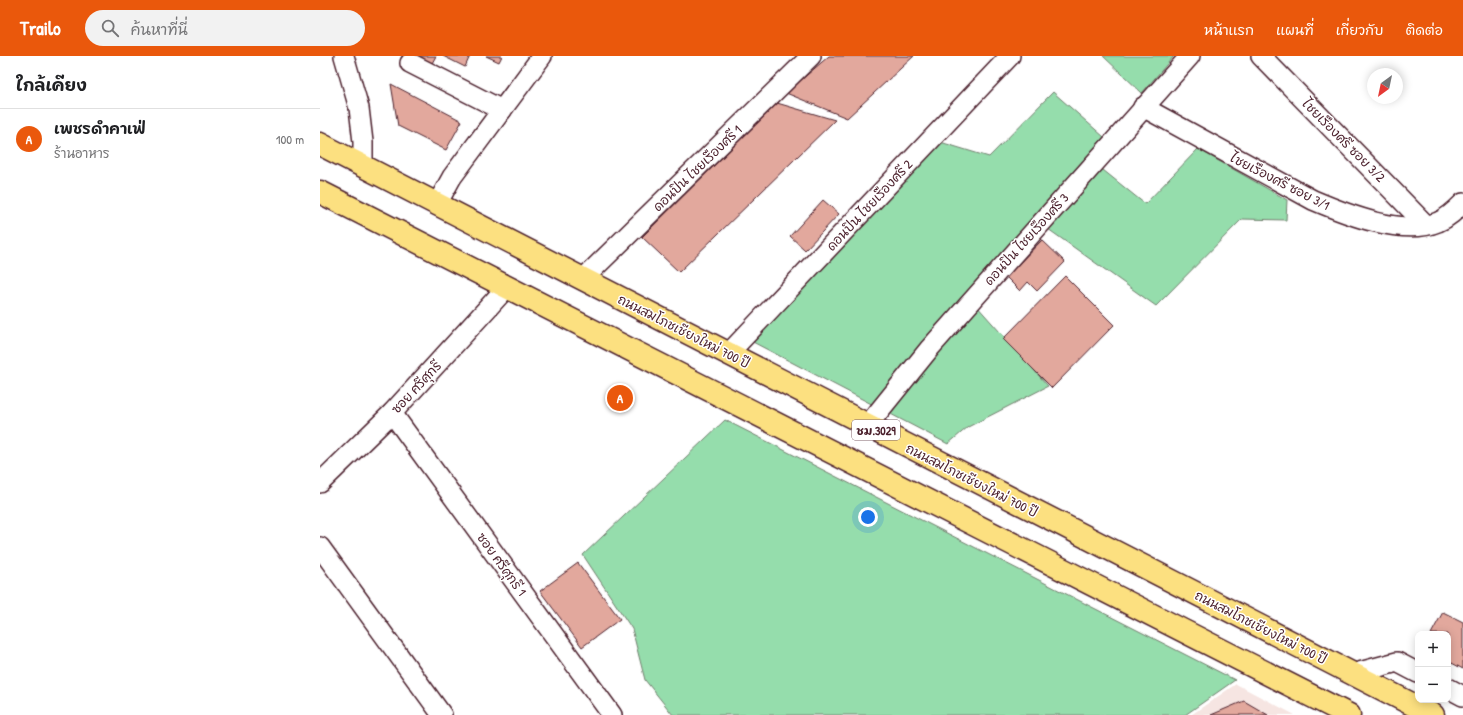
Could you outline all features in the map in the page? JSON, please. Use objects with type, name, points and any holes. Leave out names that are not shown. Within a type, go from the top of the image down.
[{"type":"main road","name":"ถนนสมโภชเชียงใหม่ 700 ปี","points":[[320,144],[867,426],[1433,715]]},
{"type":"main road","points":[[320,192],[1338,713]]},
{"type":"street","points":[[344,56],[360,108],[363,142],[363,166]]},
{"type":"street","points":[[437,204],[452,177],[542,56]]},
{"type":"street","name":"ดอนปิน ไชยเรืองศรี 1","points":[[583,279],[811,56]]},
{"type":"street","name":"ดอนปิน ไชยเรืองศรี 2","points":[[728,354],[1010,56]]},
{"type":"street","name":"ดอนปิน ไชยเรืองศรี 3","points":[[867,426],[930,348],[1190,56]]},
{"type":"street","name":"ไชยเรืองศรี ซอย 3/2","points":[[1260,56],[1426,226]]},
{"type":"street","points":[[410,63],[502,110]]},
{"type":"street","name":"ไชยเรืองศรี ซอย 3/1","points":[[1143,107],[1284,185],[1339,211],[1386,224],[1426,226]]},
{"type":"street","points":[[1426,226],[1439,222],[1463,204]]},
{"type":"street","name":"ซอย ศรีศุกรี","points":[[320,483],[392,413],[507,287]]},
{"type":"street","name":"ซอย ศรีศุกรี 1","points":[[392,413],[612,715]]},
{"type":"street","points":[[320,547],[442,715]]},
{"type":"street","points":[[1352,674],[1397,662],[1415,671]]},
{"type":"street","points":[[1451,690],[1463,696]]},
{"type":"shaded area","points":[[1236,684],[1295,715],[1191,715]]},
{"type":"green space","points":[[1103,56],[1174,56],[1142,93]]},
{"type":"green space","points":[[1053,92],[1104,137],[1087,157],[1145,204],[1198,149],[1287,200],[1286,220],[1242,219],[1156,306],[1034,219],[968,296],[1048,386],[968,427],[948,444],[749,340],[937,141],[989,157]]},
{"type":"green space","points":[[725,420],[1235,680],[1185,715],[673,715],[645,680],[632,629],[583,555]]},
{"type":"building","points":[[412,56],[436,56],[431,65]]},
{"type":"building","points":[[443,56],[470,56],[465,67]]},
{"type":"building","points":[[486,56],[502,56],[499,62]]},
{"type":"building","points":[[829,56],[914,56],[847,118],[786,93]]},
{"type":"building","points":[[391,84],[462,121],[446,150],[398,126]]},
{"type":"building","points":[[777,103],[835,120],[679,272],[642,237]]},
{"type":"building","points":[[823,200],[839,214],[805,250],[790,236]]},
{"type":"building","points":[[1042,240],[1065,262],[1037,291],[1028,282],[1020,291],[1006,277]]},
{"type":"building","points":[[1065,276],[1114,325],[1052,388],[1003,339]]},
{"type":"building","points":[[578,563],[620,619],[582,647],[540,591]]},
{"type":"building","points":[[1443,612],[1463,622],[1463,669],[1451,663],[1451,631],[1433,631]]},
{"type":"building","points":[[1244,701],[1268,715],[1211,715]]},
{"type":"place","name":"เพชรดำคาเฟ่","points":[[620,398]]}]
